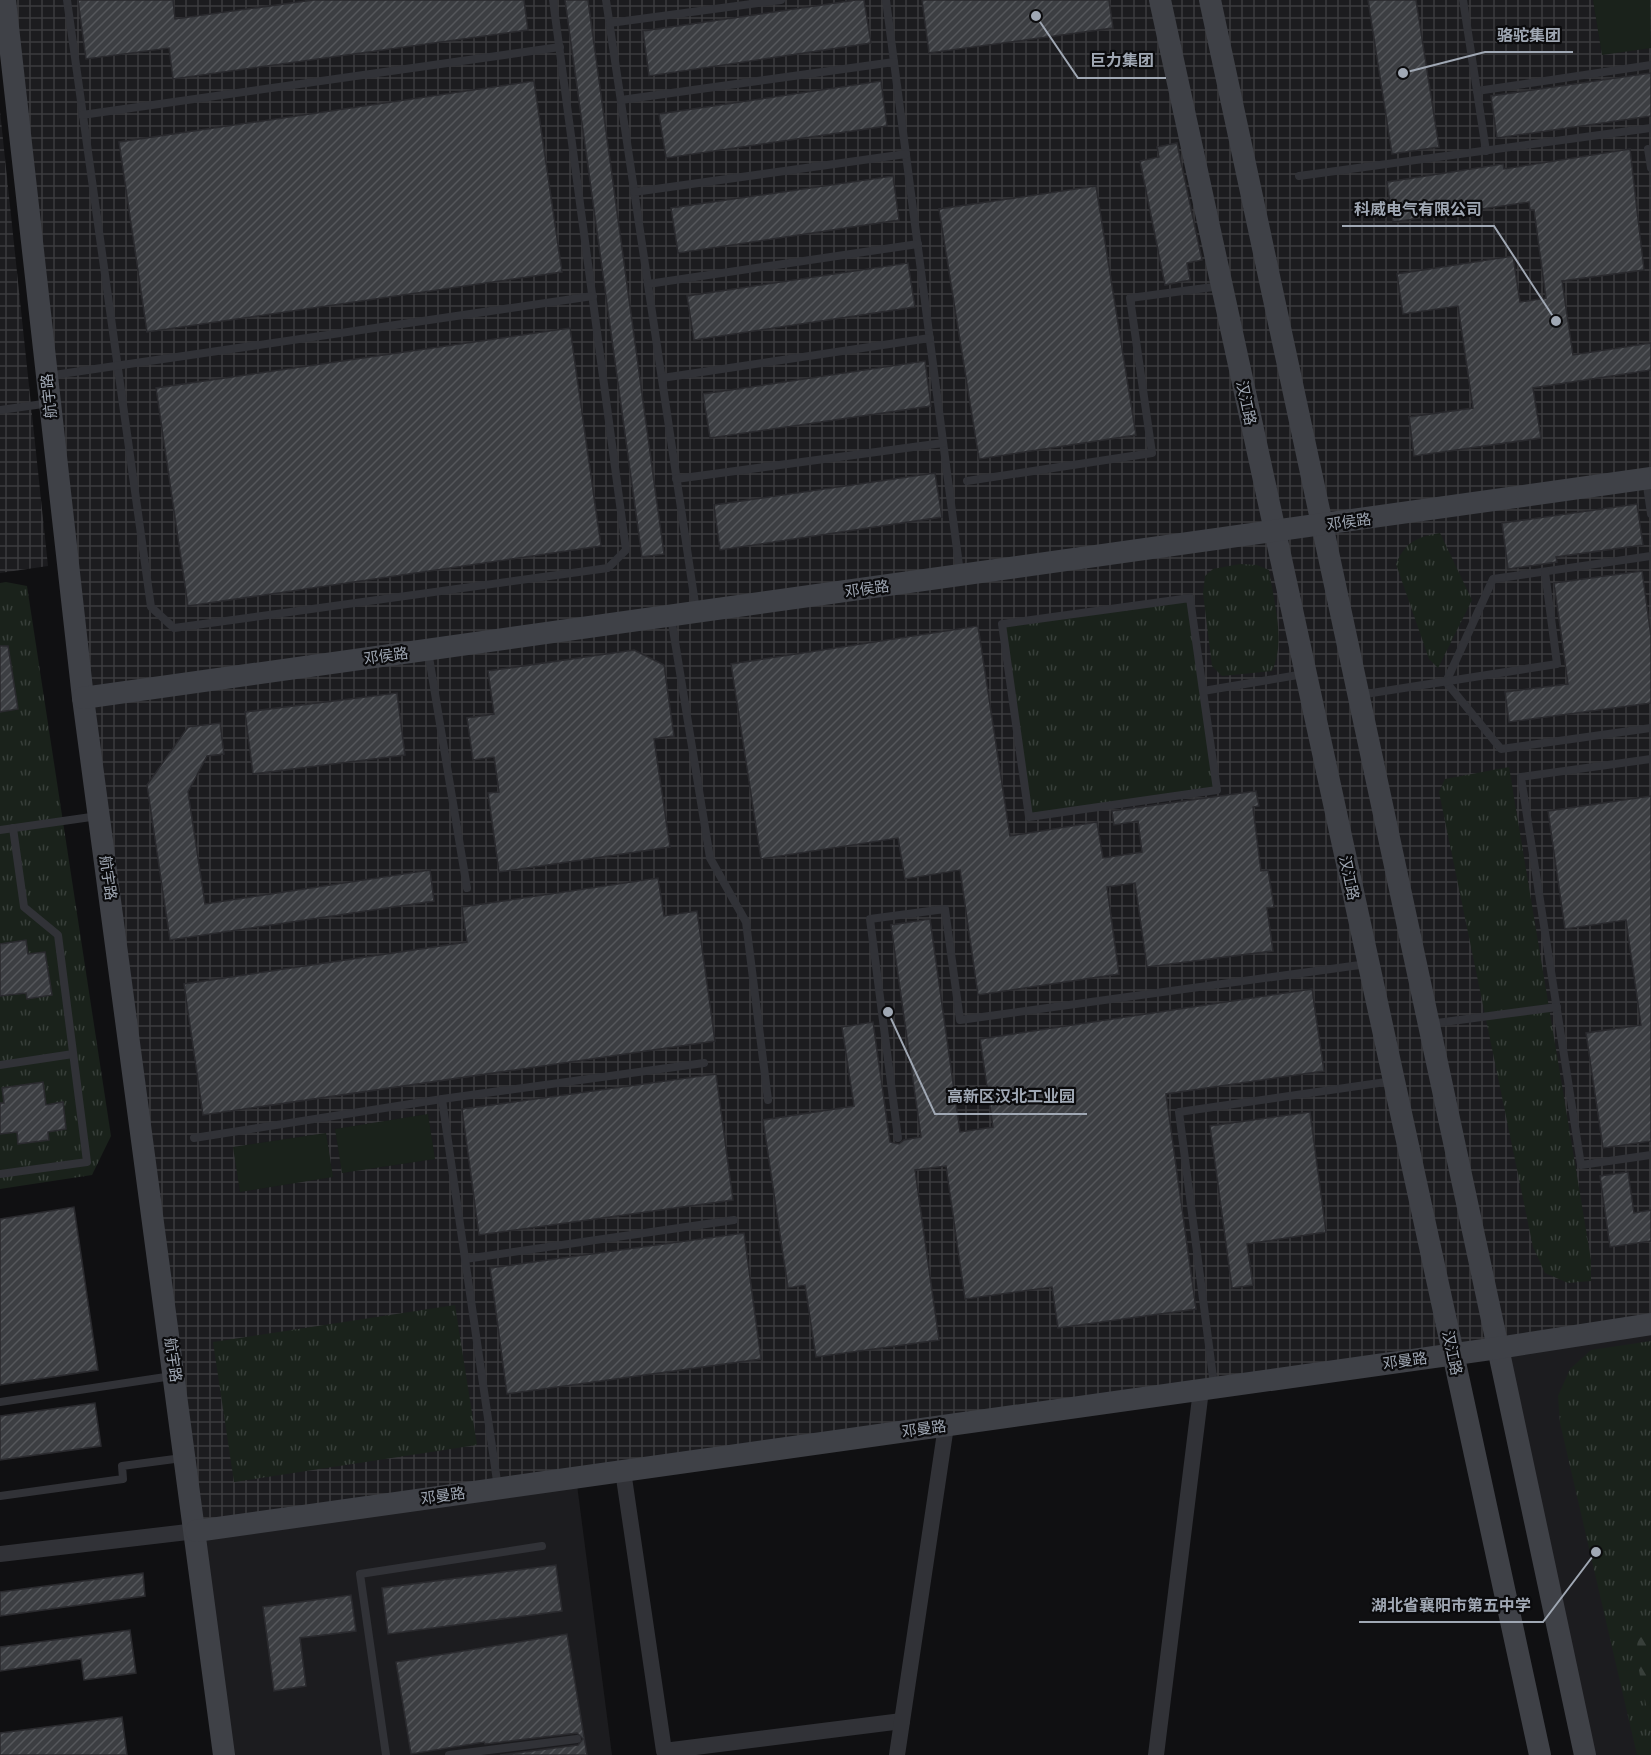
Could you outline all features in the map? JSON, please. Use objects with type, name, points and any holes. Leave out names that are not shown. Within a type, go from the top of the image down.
[{"type":"street","name":"航宇路","points":[[5,0],[83,698],[196,1531],[224,1755]]},
{"type":"street","name":"汉江路","points":[[1160,0],[1540,1755]]},
{"type":"street","points":[[1210,0],[1585,1755]]},
{"type":"street","name":"邓侯路","points":[[83,698],[1274,533],[1648,478]]},
{"type":"street","name":"邓曼路","points":[[196,1531],[1453,1355],[1651,1324]]},
{"type":"street","points":[[1156,1755],[1208,1389]]},
{"type":"street","points":[[897,1755],[946,1426]]},
{"type":"street","points":[[623,1471],[664,1751],[902,1721]]},
{"type":"street","points":[[0,1554],[196,1531]]},
{"type":"lane","points":[[66,0],[151,607],[174,628],[608,568],[626,550],[553,0]]},
{"type":"lane","points":[[606,0],[696,613]]},
{"type":"lane","points":[[610,23],[781,0]]},
{"type":"lane","points":[[886,0],[960,576]]},
{"type":"lane","points":[[1463,0],[1486,151]]},
{"type":"lane","points":[[82,115],[560,47]]},
{"type":"lane","points":[[621,100],[894,62]]},
{"type":"lane","points":[[1477,91],[1651,65]]},
{"type":"lane","points":[[1299,176],[1651,128]]},
{"type":"lane","points":[[1648,149],[1651,168]]},
{"type":"lane","points":[[634,192],[906,154]]},
{"type":"lane","points":[[648,284],[918,244]]},
{"type":"lane","points":[[968,481],[1152,453],[1130,298],[1221,286]]},
{"type":"lane","points":[[47,376],[592,296]]},
{"type":"lane","points":[[662,378],[930,338]]},
{"type":"lane","points":[[0,410],[50,403]]},
{"type":"lane","points":[[676,478],[943,443]]},
{"type":"lane","points":[[1648,478],[1651,514]]},
{"type":"lane","points":[[1446,682],[1493,579],[1651,556]]},
{"type":"lane","points":[[1358,696],[1557,664],[1545,572]]},
{"type":"lane","points":[[1190,598],[1203,691],[1217,790],[1029,817],[1002,624],[1190,598]]},
{"type":"lane","points":[[671,617],[710,858],[746,922],[768,1100]]},
{"type":"lane","points":[[428,650],[467,888]]},
{"type":"lane","points":[[1203,691],[1305,674]]},
{"type":"lane","points":[[1446,682],[1501,749],[1651,728]]},
{"type":"lane","points":[[1651,759],[1521,777],[1581,1165],[1651,1155]]},
{"type":"lane","points":[[0,830],[99,816]]},
{"type":"lane","points":[[0,1174],[87,1162],[58,935],[24,907],[13,828]]},
{"type":"lane","points":[[898,1138],[870,919],[945,909],[960,1020],[1368,963]]},
{"type":"lane","points":[[1428,1024],[1557,1007]]},
{"type":"lane","points":[[0,1065],[73,1054]]},
{"type":"lane","points":[[194,1138],[442,1099],[704,1063]]},
{"type":"lane","points":[[1208,1389],[1179,1112],[1393,1081]]},
{"type":"lane","points":[[442,1099],[498,1488]]},
{"type":"lane","points":[[465,1259],[734,1221]]},
{"type":"lane","points":[[0,1402],[175,1376]]},
{"type":"lane","points":[[0,1496],[123,1479],[123,1467],[186,1458]]},
{"type":"lane","points":[[386,1755],[360,1574],[542,1546]]},
{"type":"lane","points":[[449,1755],[577,1739]]},
{"type":"shaded area","points":[[5,0],[1651,0],[1651,1327],[196,1531]]},
{"type":"shaded area","points":[[0,111],[48,566],[0,573]]},
{"type":"shaded area","points":[[1651,1326],[1651,1755],[1585,1755],[1498,1348]]},
{"type":"shaded area","points":[[576,1477],[612,1755],[224,1755],[196,1531]]},
{"type":"green space","points":[[1593,0],[1650,0],[1651,48],[1602,55]]},
{"type":"green space","points":[[1440,533],[1472,600],[1438,668],[1429,659],[1396,564],[1403,550],[1413,542],[1425,536]]},
{"type":"green space","points":[[1240,564],[1257,565],[1269,570],[1278,622],[1278,647],[1272,671],[1222,676],[1212,666],[1203,593],[1205,576],[1213,569]]},
{"type":"green space","points":[[0,583],[27,586],[111,1136],[92,1175],[0,1189]]},
{"type":"green space","points":[[1190,598],[1217,790],[1029,817],[1002,624]]},
{"type":"green space","points":[[1509,767],[1591,1260],[1591,1281],[1568,1283],[1545,1273],[1533,1247],[1439,792],[1445,779]]},
{"type":"green space","points":[[428,1114],[435,1159],[342,1173],[335,1129]]},
{"type":"green space","points":[[326,1133],[333,1177],[240,1192],[233,1147]]},
{"type":"green space","points":[[455,1305],[477,1445],[234,1482],[213,1342]]},
{"type":"green space","points":[[1651,1341],[1651,1755],[1637,1755],[1560,1423],[1558,1396],[1570,1369],[1591,1350]]},
{"type":"green space","points":[[1651,1635],[1651,1729],[1636,1656],[1638,1638]]},
{"type":"building","points":[[78,0],[173,0],[175,19],[313,0],[524,0],[528,30],[173,79],[169,48],[86,59]]},
{"type":"building","points":[[565,0],[588,0],[664,554],[642,557]]},
{"type":"building","points":[[864,0],[871,43],[649,76],[643,31]]},
{"type":"building","points":[[922,0],[1109,0],[1113,28],[929,53]]},
{"type":"building","points":[[1368,0],[1416,0],[1439,147],[1392,154]]},
{"type":"building","points":[[1651,73],[1651,116],[1497,138],[1491,96]]},
{"type":"building","points":[[534,81],[562,272],[147,332],[119,142]]},
{"type":"building","points":[[881,81],[887,126],[666,158],[659,114]]},
{"type":"building","points":[[1177,143],[1202,260],[1187,263],[1190,280],[1165,285],[1140,161],[1159,157],[1157,147]]},
{"type":"building","points":[[1630,149],[1644,270],[1562,281],[1573,355],[1651,343],[1651,370],[1533,388],[1541,438],[1414,456],[1409,417],[1473,408],[1458,306],[1403,314],[1397,274],[1513,256],[1520,302],[1546,298],[1534,210],[1530,210],[1529,202],[1393,222],[1387,182],[1503,164],[1504,169]]},
{"type":"building","points":[[893,176],[899,220],[678,253],[671,208]]},
{"type":"building","points":[[1096,186],[1136,435],[979,459],[939,209]]},
{"type":"building","points":[[908,263],[915,307],[694,340],[687,296]]},
{"type":"building","points":[[570,328],[601,546],[188,606],[156,388]]},
{"type":"building","points":[[925,361],[931,406],[710,438],[703,394]]},
{"type":"building","points":[[935,473],[942,517],[720,550],[714,505]]},
{"type":"building","points":[[1637,504],[1643,545],[1556,557],[1557,562],[1508,569],[1502,523]]},
{"type":"building","points":[[1642,571],[1651,636],[1651,703],[1509,722],[1505,692],[1568,684],[1554,583]]},
{"type":"building","points":[[978,626],[1010,836],[1097,822],[1103,858],[1142,852],[1138,821],[1114,825],[1112,811],[1256,791],[1259,806],[1253,807],[1261,871],[1268,870],[1274,907],[1267,908],[1273,951],[1147,967],[1135,883],[1107,887],[1119,974],[978,995],[960,870],[905,879],[898,838],[761,859],[731,664]]},
{"type":"building","points":[[0,646],[8,646],[18,709],[0,712]]},
{"type":"building","points":[[634,650],[664,665],[674,736],[654,739],[670,847],[499,872],[488,793],[499,792],[494,757],[473,760],[467,718],[494,714],[488,671]]},
{"type":"building","points":[[397,693],[405,755],[253,774],[245,712]]},
{"type":"building","points":[[220,723],[224,754],[207,756],[188,792],[205,904],[430,870],[434,901],[170,940],[147,785],[188,727]]},
{"type":"building","points":[[1651,796],[1651,1141],[1603,1148],[1586,1033],[1641,1025],[1626,920],[1565,929],[1548,811]]},
{"type":"building","points":[[658,878],[664,916],[697,911],[715,1041],[203,1115],[184,984],[467,942],[462,907]]},
{"type":"building","points":[[930,919],[960,1132],[993,1127],[980,1039],[1312,989],[1324,1071],[1166,1094],[1196,1309],[1058,1328],[1052,1287],[965,1299],[946,1166],[915,1170],[939,1340],[816,1357],[805,1285],[788,1288],[763,1120],[854,1106],[842,1027],[873,1022],[890,1142],[899,1144],[904,1140],[921,1137],[891,925]]},
{"type":"building","points":[[26,940],[28,954],[45,952],[52,995],[27,999],[26,993],[0,996],[0,944]]},
{"type":"building","points":[[716,1074],[733,1200],[479,1235],[462,1109]]},
{"type":"building","points":[[43,1082],[46,1105],[63,1102],[66,1129],[48,1132],[49,1140],[18,1144],[17,1132],[0,1134],[0,1103],[4,1103],[2,1088]]},
{"type":"building","points":[[1310,1112],[1326,1232],[1247,1244],[1253,1285],[1232,1288],[1210,1126]]},
{"type":"building","points":[[1628,1172],[1634,1213],[1651,1210],[1651,1241],[1610,1247],[1600,1176]]},
{"type":"building","points":[[74,1207],[98,1370],[0,1385],[0,1219]]},
{"type":"building","points":[[744,1233],[761,1359],[507,1394],[490,1268]]},
{"type":"building","points":[[95,1403],[101,1446],[0,1460],[0,1416]]},
{"type":"building","points":[[556,1565],[562,1611],[388,1634],[382,1588]]},
{"type":"building","points":[[143,1573],[145,1596],[0,1616],[0,1592]]},
{"type":"building","points":[[351,1595],[356,1631],[300,1638],[306,1686],[274,1691],[263,1607]]},
{"type":"building","points":[[130,1630],[136,1673],[84,1680],[81,1659],[0,1671],[0,1647]]},
{"type":"building","points":[[567,1634],[587,1755],[500,1755],[578,1745],[583,1739],[577,1733],[485,1744],[484,1742],[411,1754],[396,1662]]},
{"type":"building","points":[[122,1717],[127,1755],[0,1755],[0,1733]]},
{"type":"place","name":"巨力集团","points":[[1036,16]]},
{"type":"place","name":"骆驼集团","points":[[1403,73]]},
{"type":"place","name":"科威电气有限公司","points":[[1556,321]]},
{"type":"place","name":"高新区汉北工业园","points":[[888,1012]]},
{"type":"place","name":"湖北省襄阳市第五中学","points":[[1596,1552]]}]
